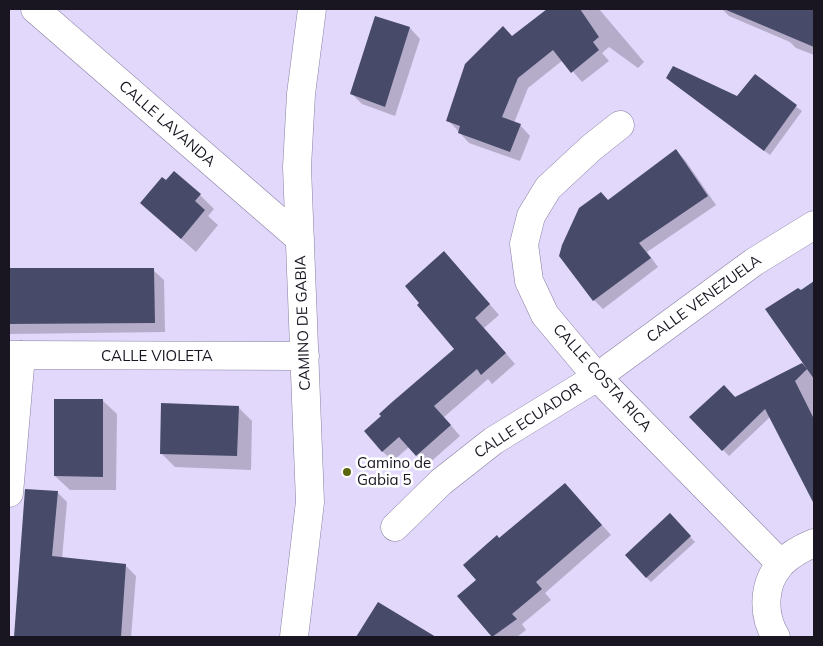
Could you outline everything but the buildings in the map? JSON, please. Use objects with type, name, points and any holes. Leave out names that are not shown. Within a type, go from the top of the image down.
[{"type":"street","name":"CALLE LAVANDA","points":[[35,9],[300,239]]},
{"type":"street","name":"CAMINO DE GABIA","points":[[294,637],[310,502],[297,167],[301,94],[312,9]]},
{"type":"street","name":"CALLE COSTA RICA","points":[[620,125],[591,148],[548,188],[531,216],[524,244],[529,281],[545,315],[597,377],[780,564]]},
{"type":"street","name":"CALLE VENEZUELA","points":[[597,377],[754,262],[814,225]]},
{"type":"street","name":"CALLE VIOLETA","points":[[15,355],[305,356]]},
{"type":"street","points":[[9,493],[15,355]]},
{"type":"street","name":"CALLE ECUADOR","points":[[395,527],[441,482],[493,441],[597,377]]},
{"type":"street","points":[[776,637],[767,618],[766,599],[771,580],[780,564],[796,551],[814,543]]},
{"type":"place","name":"Camino de Gabia 5","points":[[347,472]]}]
